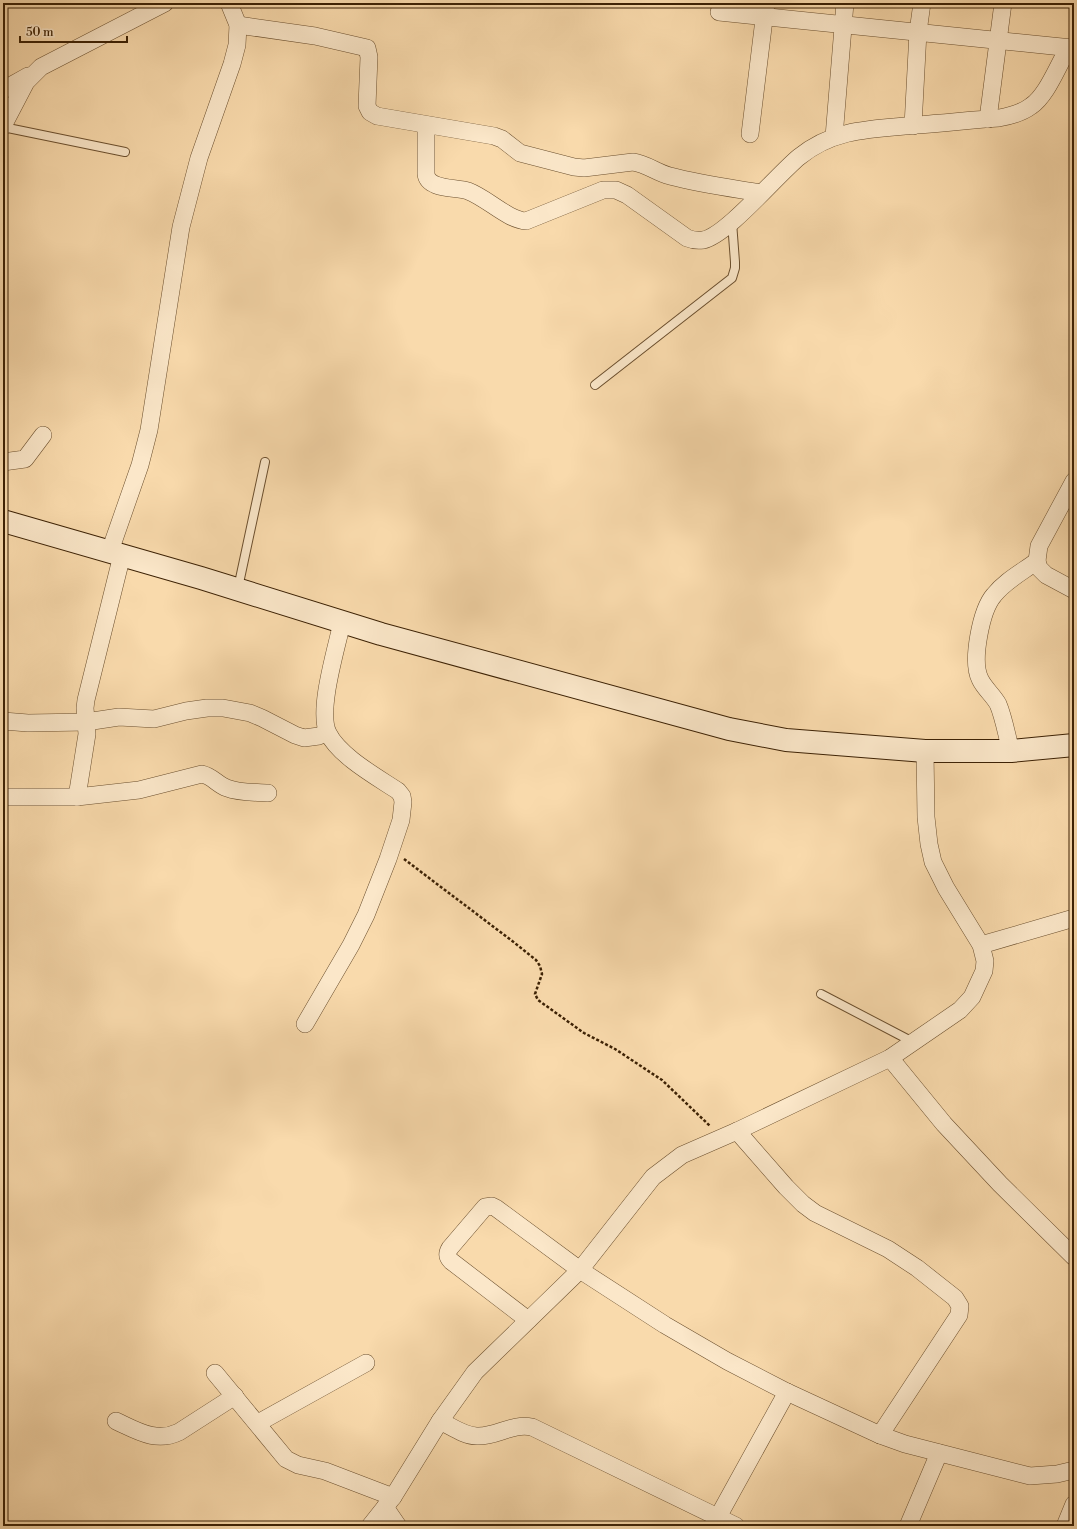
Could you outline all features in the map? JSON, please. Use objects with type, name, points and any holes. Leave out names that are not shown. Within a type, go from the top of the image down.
[{"type":"main road","points":[[3,520],[381,634],[729,729],[786,740],[925,751],[1011,751],[1074,745]]},
{"type":"street","points":[[3,90],[32,74],[51,61],[93,41],[165,3]]},
{"type":"street","points":[[77,797],[86,740],[86,700],[116,553],[140,465],[151,414],[181,227],[199,158],[232,64],[236,45],[238,25],[235,14],[229,3]]},
{"type":"street","points":[[834,137],[845,3]]},
{"type":"street","points":[[913,126],[918,32],[922,3]]},
{"type":"street","points":[[988,119],[997,40],[1003,3]]},
{"type":"street","points":[[750,134],[765,10]]},
{"type":"street","points":[[718,12],[765,10],[843,25],[1073,48]]},
{"type":"street","points":[[238,25],[314,36],[367,48],[369,57],[366,99],[367,106],[370,112],[377,116],[499,137],[520,153],[574,167],[584,168],[623,163],[639,163],[657,172],[673,177],[761,193]]},
{"type":"street","points":[[426,125],[426,174],[428,182],[435,185],[468,191],[521,221],[531,220],[603,190],[616,190],[627,195],[688,238],[703,240],[722,230],[799,157],[822,141],[866,129],[999,118],[1017,114],[1032,106],[1042,96],[1067,51],[1073,48]]},
{"type":"street","points":[[3,126],[26,82],[32,74]]},
{"type":"street","points":[[603,190],[623,163]]},
{"type":"street","points":[[3,462],[25,459],[43,435]]},
{"type":"street","points":[[1074,481],[1039,546],[1037,561],[1039,568],[1046,575],[1074,590]]},
{"type":"street","points":[[1011,751],[998,704],[980,679],[976,665],[977,648],[987,606],[993,596],[1003,585],[1037,561]]},
{"type":"street","points":[[305,1024],[351,945],[366,915],[391,849],[403,809],[402,796],[398,791],[353,759],[333,740],[327,732],[325,700],[348,623]]},
{"type":"street","points":[[3,721],[28,723],[86,722],[119,717],[154,719],[186,711],[207,708],[223,708],[250,713],[304,738],[319,736],[327,732]]},
{"type":"street","points":[[373,1525],[440,1421],[475,1372],[580,1270],[653,1177],[682,1155],[890,1058],[960,1010],[972,997],[984,971],[985,961],[981,945],[946,888],[933,862],[926,817],[925,751]]},
{"type":"street","points":[[3,796],[77,797],[153,788],[193,775],[202,774],[230,789],[268,793]]},
{"type":"street","points":[[981,945],[1074,918]]},
{"type":"street","points":[[890,1058],[944,1124],[1000,1184],[1074,1257]]},
{"type":"street","points":[[729,1134],[803,1204],[815,1212],[888,1249],[917,1268],[955,1298],[960,1306],[959,1315],[880,1435]]},
{"type":"street","points":[[528,1320],[451,1261],[448,1257],[450,1248],[483,1210],[489,1206],[496,1208],[580,1270],[665,1325],[727,1361],[787,1392],[880,1435],[905,1444],[1030,1476],[1057,1474],[1074,1470]]},
{"type":"street","points":[[258,1423],[366,1363]]},
{"type":"street","points":[[215,1373],[258,1423],[281,1454],[292,1463],[325,1471],[389,1502],[398,1526]]},
{"type":"street","points":[[715,1522],[787,1392]]},
{"type":"street","points":[[116,1421],[144,1434],[163,1438],[179,1432],[235,1396]]},
{"type":"street","points":[[440,1421],[468,1434],[477,1436],[486,1435],[515,1426],[532,1427],[715,1522],[736,1526]]},
{"type":"street","points":[[908,1526],[939,1453]]},
{"type":"street","points":[[1065,1526],[1074,1504]]},
{"type":"lane","points":[[3,126],[125,152]]},
{"type":"lane","points":[[596,385],[732,278],[736,268],[736,262],[732,221]]},
{"type":"lane","points":[[238,590],[265,462]]},
{"type":"lane","points":[[821,994],[913,1043]]},
{"type":"path","points":[[391,849],[536,960],[540,966],[542,974],[535,994],[538,1000],[584,1033],[615,1048],[662,1080],[729,1134]]}]
